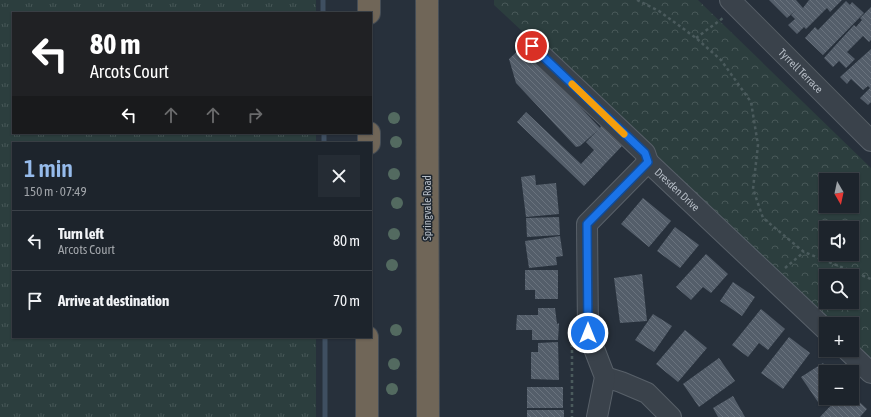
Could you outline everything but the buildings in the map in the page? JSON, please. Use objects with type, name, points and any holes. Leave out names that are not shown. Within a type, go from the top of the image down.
[{"type":"highway","points":[[369,0],[369,12]]},
{"type":"highway","name":"Springvale Road","points":[[427,0],[428,417]]},
{"type":"highway","points":[[367,338],[367,417]]},
{"type":"street","name":"Tyrrell Terrace","points":[[735,2],[871,141]]},
{"type":"street","points":[[532,46],[645,153],[648,162]]},
{"type":"street","name":"Dresden Drive","points":[[605,377],[588,333],[587,224],[648,162],[819,323]]},
{"type":"street","points":[[854,357],[871,373]]},
{"type":"street","points":[[597,417],[605,377],[647,393],[671,417]]},
{"type":"path","points":[[638,0],[659,11],[696,38],[721,60],[751,102],[758,145],[753,189],[763,218],[804,252],[871,279]]},
{"type":"path","points":[[696,38],[735,2]]},
{"type":"path","points":[[773,279],[804,252]]},
{"type":"green space","points":[[0,0],[316,0],[316,12],[12,12],[12,134],[316,134],[316,142],[12,142],[12,338],[316,338],[316,417],[0,417]]},
{"type":"green space","points":[[494,0],[698,0],[871,168],[871,363],[859,352],[859,317],[823,317],[673,171],[494,5]]},
{"type":"waterway","points":[[323,0],[323,12]]},
{"type":"waterway","points":[[324,134],[324,142]]},
{"type":"waterway","points":[[325,338],[325,417]]},
{"type":"slow traffic","points":[[572,84],[624,134]]},
{"type":"route","points":[[532,46],[645,153],[648,162],[587,224],[588,333]]}]
